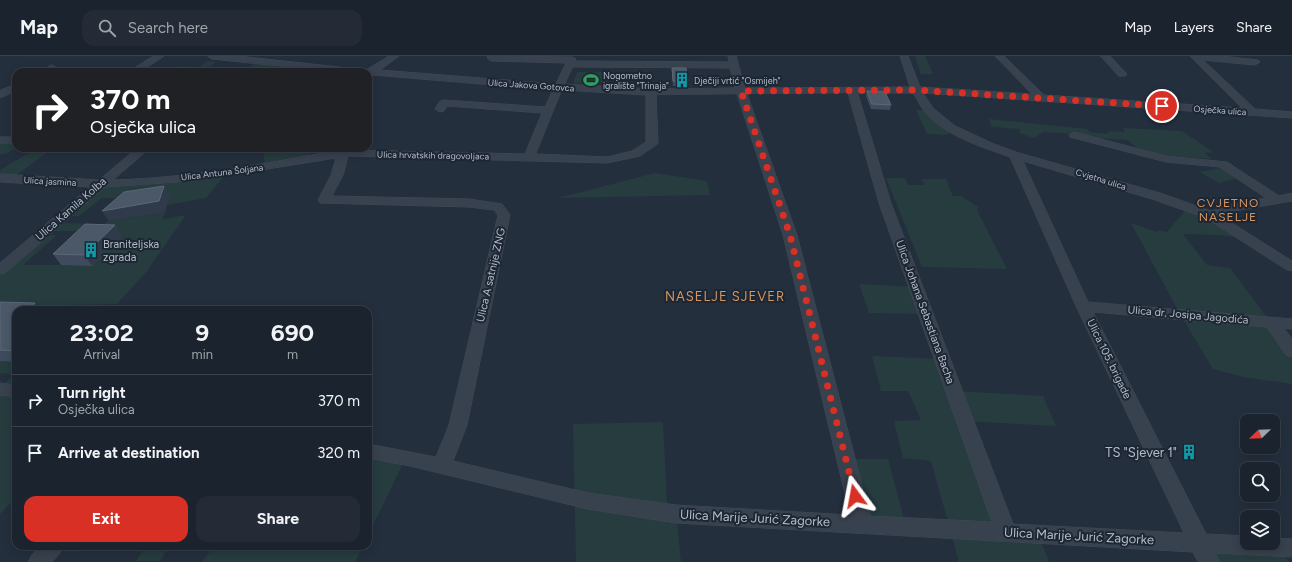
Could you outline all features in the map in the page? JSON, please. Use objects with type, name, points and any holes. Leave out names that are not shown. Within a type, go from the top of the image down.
[{"type":"street","points":[[140,68],[160,56]]},
{"type":"street","name":"Ulica Jakova Gotovca","points":[[212,56],[319,68]]},
{"type":"street","points":[[372,70],[395,56]]},
{"type":"street","name":"Cvjetna ulica","points":[[904,56],[916,90],[930,112],[951,128],[990,146],[1156,196],[1212,215],[1292,267]]},
{"type":"street","points":[[999,56],[1042,98]]},
{"type":"street","points":[[1105,56],[1122,74]]},
{"type":"street","points":[[1194,56],[1255,62]]},
{"type":"street","points":[[1194,56],[1252,112]]},
{"type":"street","points":[[491,58],[572,60],[733,60],[741,91],[790,235],[862,524]]},
{"type":"street","points":[[529,158],[558,87],[572,60]]},
{"type":"street","points":[[242,68],[251,61]]},
{"type":"street","name":"Ulica Jakova Gotovca","points":[[372,73],[558,87],[651,92],[741,91]]},
{"type":"street","points":[[0,95],[12,89]]},
{"type":"street","name":"Ulica Johana Sebastiana Bacha","points":[[852,90],[885,203],[1006,532]]},
{"type":"street","name":"Osječka ulica","points":[[741,91],[916,90],[1292,115]]},
{"type":"street","name":"Ulica hrvatskih dragovoljaca","points":[[371,152],[607,160],[636,154],[652,143],[651,92]]},
{"type":"street","points":[[440,109],[444,103],[548,110]]},
{"type":"street","points":[[1074,135],[1166,160],[1223,164],[1276,199]]},
{"type":"street","points":[[0,140],[12,140]]},
{"type":"street","name":"Ulica Kamila Kolba","points":[[0,270],[139,152]]},
{"type":"street","name":"Ulica Antuna Šoljana","points":[[100,184],[226,174],[340,152]]},
{"type":"street","name":"Ulica A satnije ZNG","points":[[345,152],[337,175],[324,200],[469,203],[498,207],[504,215],[458,425],[441,466]]},
{"type":"street","name":"Ulica 105. brigade","points":[[1015,154],[1083,306],[1208,562]]},
{"type":"street","name":"Ulica jasmina","points":[[0,178],[100,184]]},
{"type":"street","points":[[0,187],[12,178]]},
{"type":"street","points":[[1212,215],[1238,207],[1292,197]]},
{"type":"street","name":"Ulica dr. Josipa Jagodića","points":[[1083,306],[1292,324]]},
{"type":"street","points":[[1270,321],[1292,351]]},
{"type":"street","points":[[0,389],[12,390]]},
{"type":"street","name":"Ulica Marije Jurić Zagorke","points":[[372,452],[410,458],[588,501],[676,514],[1292,548]]},
{"type":"street","points":[[39,562],[50,550]]},
{"type":"green space","points":[[915,56],[925,56],[933,74],[921,74]]},
{"type":"green space","points":[[208,61],[217,62],[207,68],[175,68],[178,66],[199,67]]},
{"type":"green space","points":[[254,64],[277,65],[271,68],[249,68]]},
{"type":"green space","name":"Nogometno igralište \"Trinaja\"","points":[[577,72],[610,72],[607,83],[573,83]]},
{"type":"green space","points":[[916,110],[929,110],[951,128],[948,135],[927,134]]},
{"type":"green space","points":[[989,119],[1088,129],[1089,132],[1109,134],[1107,131],[1125,132],[1123,128],[1182,131],[1213,152],[1205,153],[1212,159],[1161,155],[1137,148],[1128,140],[1093,138],[1077,134],[1043,132],[1034,138],[1019,133],[1020,129],[992,127]]},
{"type":"green space","points":[[12,140],[12,150],[6,154],[0,154],[0,144],[5,141]]},
{"type":"green space","points":[[30,152],[48,152],[12,178],[0,177],[0,170]]},
{"type":"green space","points":[[263,152],[309,152],[311,159],[265,167]]},
{"type":"green space","points":[[1220,168],[1225,169],[1238,178],[1219,183],[1200,172]]},
{"type":"green space","points":[[655,173],[707,181],[710,195],[558,198]]},
{"type":"green space","points":[[226,174],[206,198],[167,205],[130,198],[102,198],[79,216],[68,216],[108,183]]},
{"type":"green space","points":[[886,178],[905,178],[908,185],[925,185],[921,179],[946,179],[953,196],[961,196],[978,207],[977,210],[1007,269],[922,267]]},
{"type":"green space","points":[[1188,207],[1248,238],[1183,234],[1207,265],[1230,268],[1292,351],[1292,384],[1243,377],[1213,369],[1180,314],[1131,223],[1157,232],[1158,230],[1167,232]]},
{"type":"green space","points":[[165,212],[163,219],[186,215],[147,271],[117,304],[11,306],[0,317],[0,270],[41,235],[57,235],[23,265],[61,265],[108,221]]},
{"type":"green space","points":[[61,223],[94,224],[86,231],[53,231]]},
{"type":"green space","points":[[859,284],[916,287],[926,314],[869,313]]},
{"type":"green space","points":[[872,356],[943,359],[954,391],[1043,396],[1056,426],[966,421],[1006,532],[1038,534],[1049,562],[959,562],[931,461],[903,458],[894,421],[921,420],[908,391],[881,391]]},
{"type":"green space","points":[[0,361],[12,362],[12,375],[0,373]]},
{"type":"green space","points":[[12,376],[12,384],[5,383]]},
{"type":"green space","points":[[0,389],[12,390],[12,502],[0,514]]},
{"type":"green space","points":[[663,422],[668,524],[676,514],[681,562],[576,562],[573,424]]},
{"type":"green space","points":[[372,452],[406,457],[372,528]]},
{"type":"green space","points":[[846,459],[888,459],[904,519],[862,524]]},
{"type":"green space","points":[[1199,542],[1240,545],[1240,550],[1280,550],[1289,562],[1209,562]]},
{"type":"green space","points":[[58,550],[76,550],[74,552]]},
{"type":"green space","points":[[143,550],[167,550],[160,561],[136,561]]},
{"type":"green space","points":[[211,550],[361,550],[355,562],[202,562]]},
{"type":"building","points":[[672,68],[686,68],[688,81],[673,81]]},
{"type":"building","points":[[867,91],[885,92],[891,105],[872,104]]},
{"type":"building","points":[[164,186],[159,201],[102,211],[124,192]]},
{"type":"building","points":[[85,224],[115,225],[84,255],[53,254]]},
{"type":"building","points":[[0,302],[35,303],[32,306],[12,306],[12,351],[0,350]]},
{"type":"place","name":"Nogometno igralište \"Trinaja\"","points":[[591,80]]},
{"type":"place","name":"Dječiji vrtić \"Osmijeh\"","points":[[682,80]]},
{"type":"place","name":"Braniteljska zgrada","points":[[91,250]]},
{"type":"place","name":"TS \"Sjever 1\"","points":[[1189,452]]},
{"type":"district","name":"CVJETNO NASELJE","points":[[1228,210]]},
{"type":"district","name":"NASELJE SJEVER","points":[[725,296]]},
{"type":"route","points":[[855,496],[790,235],[741,91],[951,91],[1162,106]]}]
